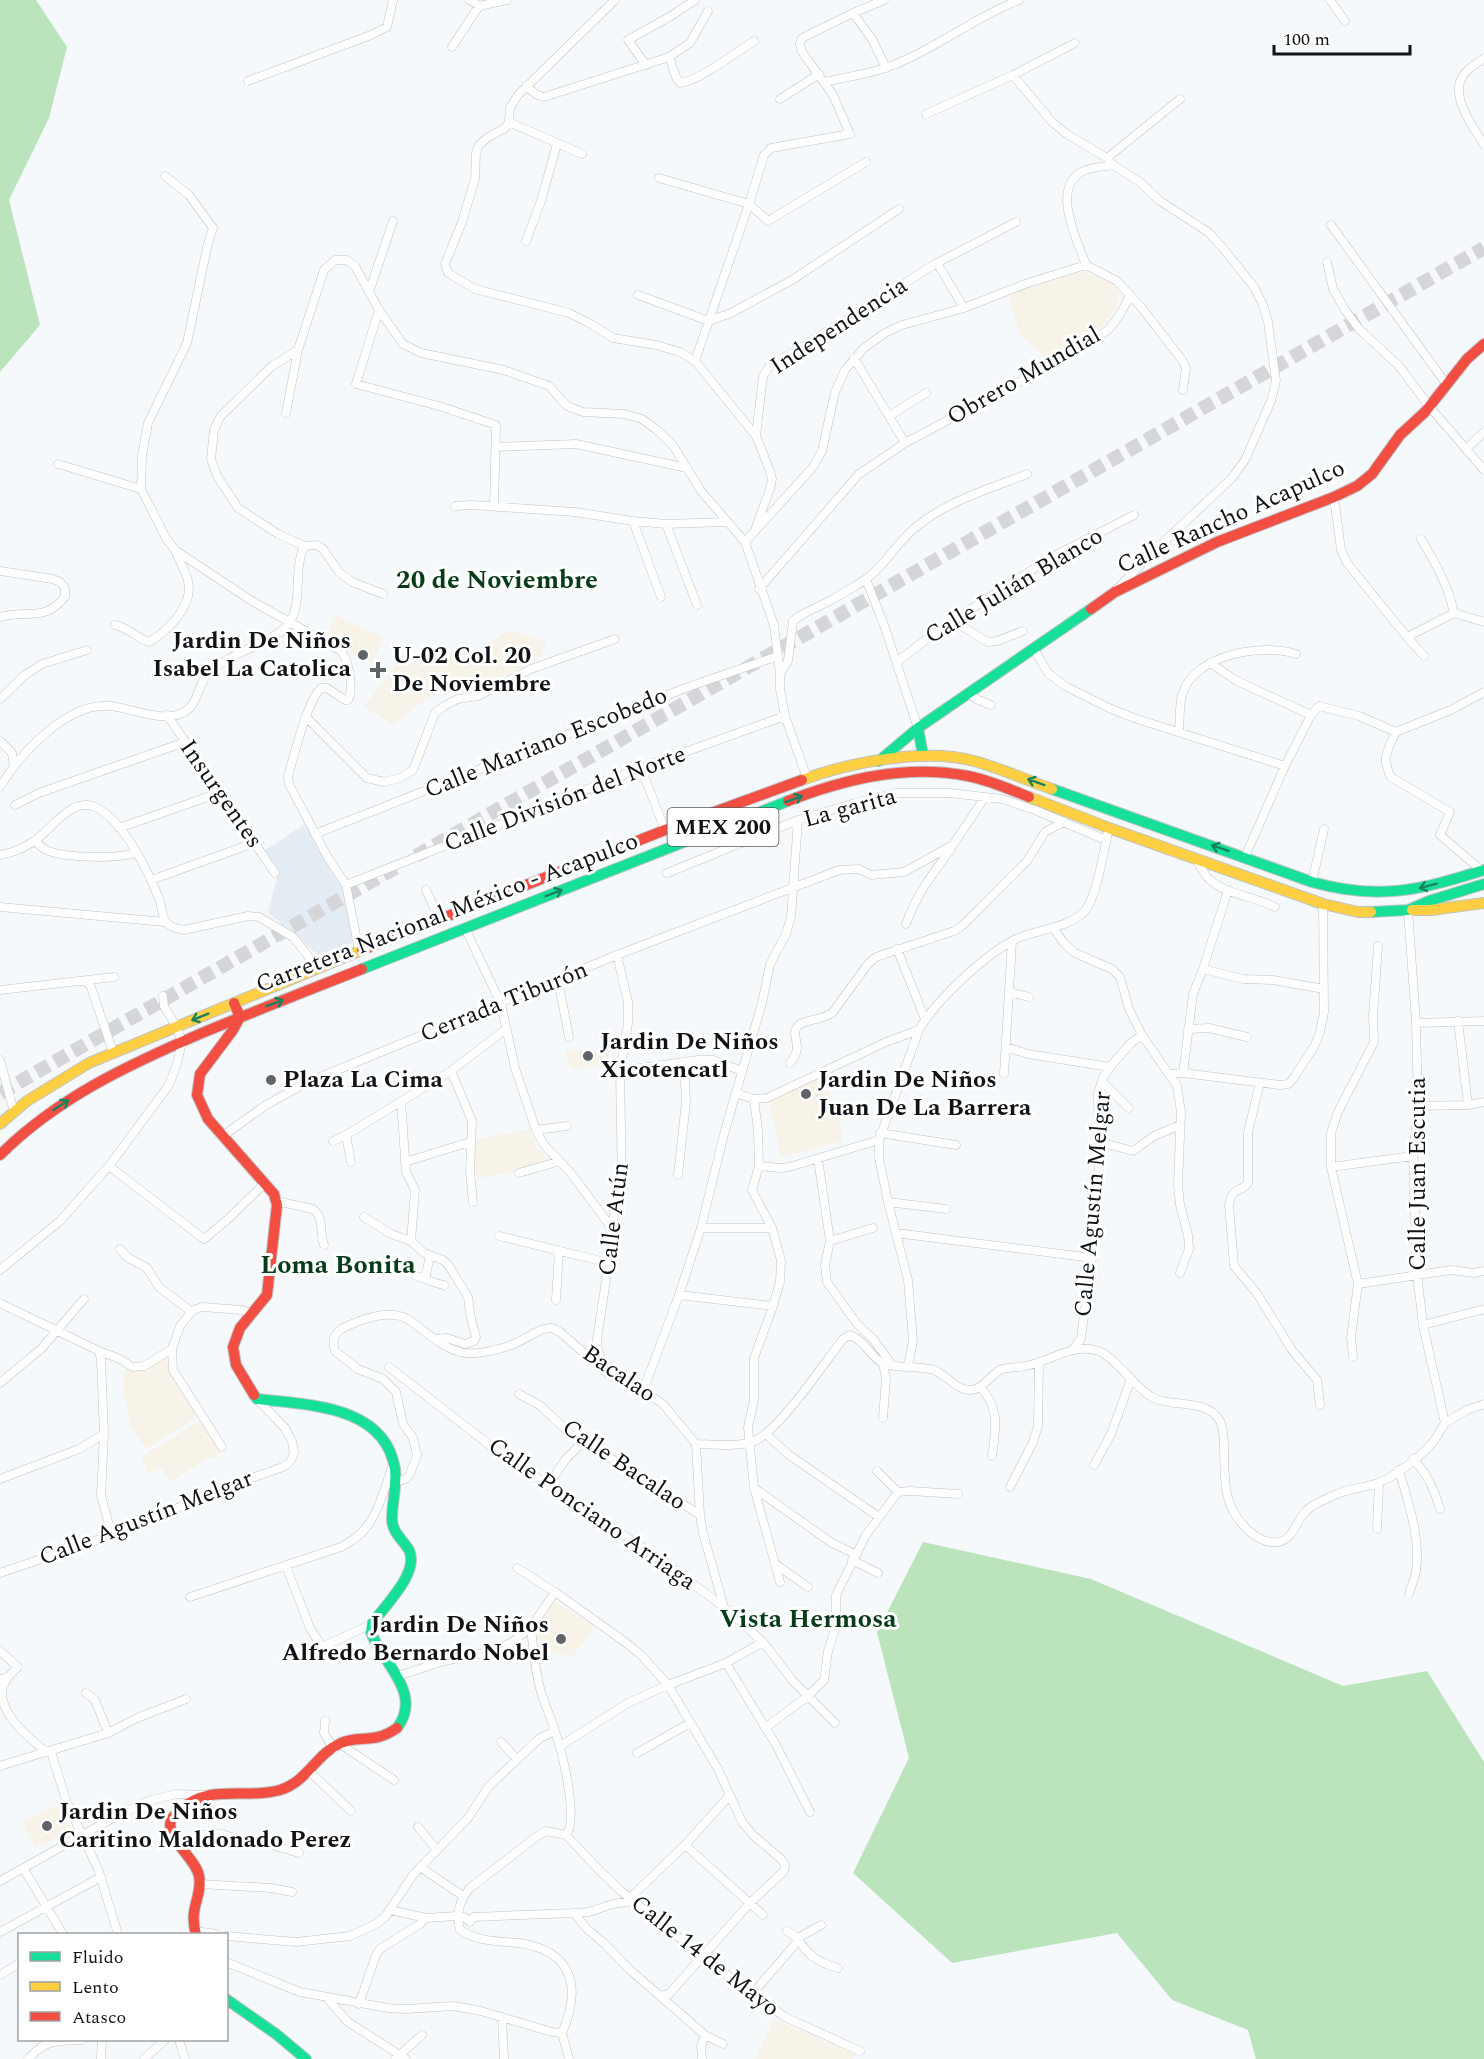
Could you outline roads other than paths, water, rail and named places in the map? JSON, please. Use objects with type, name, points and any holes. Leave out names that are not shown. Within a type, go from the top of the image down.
[{"type":"main road","name":"Calle Rancho Acapulco","points":[[879,761],[918,728],[1114,592],[1217,542],[1357,486],[1372,474],[1400,435],[1447,385],[1467,359],[1484,344]]},
{"type":"main road","points":[[918,728],[923,755]]},
{"type":"main road","name":"Carretera Nacional México - Acapulco","points":[[0,1124],[27,1101],[80,1068],[317,967],[665,830],[807,778],[841,768],[879,761],[923,755],[973,761],[1337,889],[1372,894],[1419,889],[1483,870]]},
{"type":"main road","name":"Carretera Nacional México - Acapulco","points":[[0,1155],[55,1108],[90,1086],[182,1042],[240,1017],[819,789],[875,775],[926,772],[968,776],[994,783],[1108,834],[1195,858],[1323,904],[1374,913],[1408,910],[1484,884]]},
{"type":"main road","points":[[1408,910],[1431,910],[1484,903]]},
{"type":"main road","points":[[195,1933],[192,1913],[200,1884],[195,1866],[172,1834],[171,1820],[190,1802],[205,1795],[283,1790],[298,1781],[337,1746],[385,1737],[402,1723],[406,1712],[406,1699],[398,1676],[371,1632],[372,1624],[409,1574],[413,1562],[394,1530],[392,1521],[396,1482],[389,1448],[384,1438],[351,1415],[258,1399],[235,1365],[234,1342],[238,1330],[262,1304],[267,1295],[276,1201],[266,1183],[208,1119],[197,1095],[200,1074],[240,1017],[234,1003]]},
{"type":"main road","points":[[27,1101],[43,1118]]},
{"type":"main road","points":[[228,2001],[247,2016],[264,2025],[306,2059]]},
{"type":"street","points":[[248,81],[387,27],[393,0]]},
{"type":"street","points":[[470,0],[479,6]]},
{"type":"street","points":[[452,47],[479,6],[507,0]]},
{"type":"street","points":[[615,0],[526,86],[510,108],[509,122],[505,129],[479,145],[476,153],[475,179],[462,222],[445,264],[448,273],[475,289],[569,313],[613,338],[656,345],[680,352],[696,361],[756,436],[772,479],[755,530]]},
{"type":"street","points":[[646,65],[628,40],[695,0]]},
{"type":"street","points":[[696,361],[767,150],[850,134],[833,95],[802,52],[800,44],[802,38],[853,12],[884,0]]},
{"type":"street","points":[[825,82],[886,68],[915,55],[986,14],[1020,0]]},
{"type":"street","points":[[1330,0],[1345,21]]},
{"type":"street","points":[[526,86],[537,95],[544,97],[669,57],[682,50],[694,39],[708,11]]},
{"type":"street","points":[[853,12],[872,39],[886,68]]},
{"type":"street","points":[[669,57],[680,83],[703,75],[754,41]]},
{"type":"street","points":[[926,114],[1013,75],[1075,43]]},
{"type":"street","points":[[1484,58],[1464,73],[1459,96],[1462,107],[1484,145]]},
{"type":"street","points":[[780,99],[819,74]]},
{"type":"street","points":[[1013,75],[1052,122],[1067,134],[1107,158],[1160,201],[1208,232],[1244,274],[1263,305],[1273,349],[1276,381],[1271,401],[1245,460],[1232,478],[1114,592]]},
{"type":"street","points":[[1107,158],[1180,99]]},
{"type":"street","points":[[509,122],[582,154]]},
{"type":"street","points":[[526,241],[541,201],[557,144]]},
{"type":"street","points":[[659,178],[749,204],[768,221],[866,162]]},
{"type":"street","points":[[1086,265],[1070,222],[1068,200],[1070,186],[1076,175],[1083,171],[1113,165]]},
{"type":"street","points":[[115,625],[128,628],[149,642],[165,631],[182,611],[189,595],[188,581],[175,550],[166,538],[141,489],[142,456],[148,423],[187,343],[213,228],[189,195],[165,176]]},
{"type":"street","points":[[638,295],[709,321],[731,313],[792,280],[899,209]]},
{"type":"street","points":[[369,292],[393,221]]},
{"type":"street","name":"Independencia","points":[[756,436],[765,371],[937,263],[1016,222]]},
{"type":"street","points":[[1331,225],[1447,385]]},
{"type":"street","points":[[285,413],[298,350],[324,270],[335,260],[347,260],[356,266],[379,310],[403,344],[421,353],[504,370],[549,386],[567,406],[583,412],[624,414],[642,419],[672,444],[701,491],[745,542],[759,589],[774,625],[785,716],[807,778]]},
{"type":"street","points":[[1327,262],[1334,289],[1345,310],[1359,329],[1399,366],[1428,406],[1484,470]]},
{"type":"street","points":[[937,263],[964,308]]},
{"type":"street","points":[[745,542],[813,467],[825,441],[835,392],[854,358],[885,333],[902,326],[964,308],[1025,284],[1086,265],[1116,281],[1182,360],[1186,368],[1183,390]]},
{"type":"street","name":"Obrero Mundial","points":[[759,589],[859,474],[906,443],[1094,340],[1108,329],[1121,313],[1130,295]]},
{"type":"street","points":[[379,310],[356,384],[439,406],[496,425],[494,506]]},
{"type":"street","points":[[298,350],[272,366],[220,417],[214,430],[211,459],[217,476],[238,508],[278,534],[304,546],[316,545],[323,549],[339,572],[352,582],[383,594]]},
{"type":"street","points":[[854,358],[906,443]]},
{"type":"street","points":[[889,416],[926,393]]},
{"type":"street","points":[[1466,449],[1484,432]]},
{"type":"street","points":[[496,447],[576,444],[687,468]]},
{"type":"street","points":[[58,464],[141,489]]},
{"type":"street","points":[[780,674],[788,661],[793,621],[878,570],[915,528],[933,515],[954,503],[1027,474]]},
{"type":"street","points":[[1334,497],[1341,550],[1347,562],[1424,656]]},
{"type":"street","points":[[455,506],[494,506],[575,512],[666,524],[726,522]]},
{"type":"street","name":"Calle Julián Blanco","points":[[897,662],[919,643],[1054,556],[1134,515]]},
{"type":"street","points":[[633,521],[661,597]]},
{"type":"street","points":[[666,524],[697,605]]},
{"type":"street","points":[[1421,539],[1442,574],[1454,613]]},
{"type":"street","points":[[1,784],[14,765],[55,725],[72,715],[92,708],[109,706],[149,715],[181,714],[191,708],[205,678],[212,669],[273,637],[290,623],[297,600],[299,557],[304,546]]},
{"type":"street","points":[[175,550],[252,601],[341,651],[346,657],[351,683],[350,696],[345,700],[327,688],[321,688],[317,692],[306,717],[288,776],[289,784],[315,834],[346,885],[359,950]]},
{"type":"street","points":[[0,571],[53,579],[65,588],[65,597],[52,610],[42,614],[19,613],[0,617]]},
{"type":"street","points":[[866,579],[897,662],[918,728]]},
{"type":"street","points":[[1407,638],[1454,613],[1484,622]]},
{"type":"street","points":[[953,621],[988,642],[1023,631]]},
{"type":"street","points":[[306,717],[367,777],[384,782],[400,778],[413,770],[435,713],[444,706],[458,699],[478,696],[531,669],[615,639]]},
{"type":"street","points":[[1034,649],[1048,673],[1065,686],[1109,708],[1285,766]]},
{"type":"street","points":[[1179,732],[1182,695],[1190,681],[1210,663],[1257,649],[1282,649],[1296,654]]},
{"type":"street","points":[[0,699],[25,675],[42,664],[87,650]]},
{"type":"street","name":"Calle Mariano Escobedo","points":[[315,834],[688,687],[778,656]]},
{"type":"street","points":[[1210,663],[1237,681],[1311,715]]},
{"type":"street","points":[[1483,870],[1440,835],[1450,812],[1391,777],[1386,767],[1385,757],[1396,732],[1453,709],[1484,692]]},
{"type":"street","points":[[969,693],[976,699],[991,705]]},
{"type":"street","points":[[1245,857],[1285,766],[1311,715],[1319,706],[1359,716],[1396,732]]},
{"type":"street","name":"Insurgentes","points":[[167,715],[275,873]]},
{"type":"street","name":"Calle División del Norte","points":[[346,885],[641,768],[785,716]]},
{"type":"street","points":[[0,741],[12,753],[14,765]]},
{"type":"street","points":[[15,805],[39,793],[185,742]]},
{"type":"street","points":[[641,768],[665,830]]},
{"type":"street","points":[[119,828],[219,793]]},
{"type":"street","name":"La garita","points":[[667,873],[798,820],[896,793],[950,793],[1002,799],[1064,822],[1108,834]]},
{"type":"street","points":[[906,924],[921,890],[985,797]]},
{"type":"street","points":[[0,855],[12,853],[35,841],[71,809],[79,805],[98,808],[119,828],[151,880],[165,922]]},
{"type":"street","points":[[644,1391],[701,1228],[735,1094],[762,1003],[770,964],[786,934],[791,917],[798,820]]},
{"type":"street","points":[[790,1063],[796,1056],[798,1048],[795,1033],[799,1025],[826,1018],[833,1012],[868,964],[876,957],[954,931],[962,926],[1028,861],[1045,832],[1064,822]]},
{"type":"street","points":[[1312,882],[1324,829]]},
{"type":"street","points":[[908,1366],[913,1341],[908,1280],[879,1158],[880,1136],[919,1030],[925,1019],[973,970],[1012,941],[1031,933],[1053,928],[1072,920],[1084,911],[1092,898],[1108,834]]},
{"type":"street","points":[[35,841],[47,850],[57,853],[116,857],[135,853]]},
{"type":"street","points":[[151,880],[254,843]]},
{"type":"street","name":"Cerrada Tiburón","points":[[224,1135],[266,1105],[308,1082],[617,956],[839,870],[859,869],[871,875],[904,872],[953,845]]},
{"type":"street","points":[[1195,858],[1208,879],[1228,890],[1262,900],[1275,907]]},
{"type":"street","points":[[426,890],[439,918]]},
{"type":"street","points":[[1183,1073],[1193,994],[1228,890]]},
{"type":"street","points":[[1170,1074],[1183,1073],[1260,1083],[1288,1084],[1293,1079],[1315,1045],[1324,1012],[1323,904]]},
{"type":"street","points":[[0,907],[165,922],[173,928],[184,930],[248,916],[259,917],[293,937],[317,967]]},
{"type":"street","name":"Calle Juan Escutia","points":[[1408,910],[1416,1023],[1418,1106],[1413,1156],[1417,1274],[1423,1325],[1445,1423]]},
{"type":"street","points":[[465,928],[501,1004],[518,1079],[536,1130],[544,1145],[570,1172],[611,1227]]},
{"type":"street","points":[[1053,928],[1075,953],[1112,969],[1120,977],[1129,1009],[1142,1035],[1177,1086],[1180,1098],[1178,1184],[1189,1249],[1180,1273]]},
{"type":"street","points":[[1004,1074],[1012,941]]},
{"type":"street","points":[[1353,1357],[1351,1337],[1358,1284],[1331,1167],[1331,1133],[1333,1121],[1374,1041],[1373,1016],[1378,946]]},
{"type":"street","points":[[897,949],[925,1019]]},
{"type":"street","name":"Calle Atún","points":[[608,1374],[597,1348],[597,1339],[609,1263],[611,1227],[622,1187],[620,1071],[628,1023],[628,1002],[617,956]]},
{"type":"street","points":[[1203,969],[1243,980],[1273,980],[1324,989]]},
{"type":"street","points":[[0,990],[114,977]]},
{"type":"street","points":[[558,980],[569,1037]]},
{"type":"street","points":[[86,981],[91,987],[113,1052]]},
{"type":"street","points":[[1009,992],[1029,997]]},
{"type":"street","points":[[0,1270],[60,1221],[109,1166],[169,1085],[182,1042],[165,1006],[163,996]]},
{"type":"street","points":[[1458,1021],[1468,1105]]},
{"type":"street","points":[[1416,1023],[1484,1021]]},
{"type":"street","points":[[1188,1029],[1209,1028],[1247,1037]]},
{"type":"street","points":[[333,1141],[451,1071],[506,1029]]},
{"type":"street","points":[[735,1094],[754,1099],[779,1094],[886,1042],[919,1030]]},
{"type":"street","name":"Calle Agustín Melgar","points":[[1073,1350],[1082,1338],[1092,1258],[1100,1142],[1098,1093],[1110,1067],[1131,1043],[1142,1035]]},
{"type":"street","points":[[1006,1047],[1029,1054],[1110,1067]]},
{"type":"street","points":[[0,1060],[14,1112]]},
{"type":"street","points":[[620,1071],[712,1060],[742,1071]]},
{"type":"street","points":[[678,1175],[686,1102],[684,1062]]},
{"type":"street","points":[[451,1071],[472,1121],[470,1172],[473,1202]]},
{"type":"street","points":[[1102,1082],[1128,1108]]},
{"type":"street","points":[[1260,1083],[1248,1132],[1248,1183],[1245,1187],[1234,1190],[1228,1205],[1234,1266],[1256,1292],[1292,1350],[1317,1380],[1320,1405]]},
{"type":"street","points":[[754,1099],[759,1166],[752,1190],[777,1239],[781,1260],[780,1282],[754,1358],[754,1400],[748,1427],[754,1488],[780,1582]]},
{"type":"street","points":[[401,1101],[406,1172],[415,1190],[411,1241]]},
{"type":"street","points":[[1418,1106],[1468,1105],[1484,1102]]},
{"type":"street","points":[[1100,1142],[1133,1151],[1154,1136],[1180,1125]]},
{"type":"street","points":[[536,1130],[567,1126]]},
{"type":"street","points":[[346,1135],[351,1162]]},
{"type":"street","points":[[759,1166],[781,1168],[818,1159],[880,1136],[956,1145]]},
{"type":"street","points":[[405,1162],[470,1142]]},
{"type":"street","points":[[1331,1167],[1413,1156]]},
{"type":"street","points":[[818,1159],[830,1241],[825,1265],[827,1282],[857,1324],[873,1339],[887,1364],[883,1418]]},
{"type":"street","points":[[519,1173],[560,1161]]},
{"type":"street","points":[[109,1166],[204,1239],[266,1183]]},
{"type":"street","points":[[276,1201],[316,1211],[322,1222],[321,1238],[324,1245]]},
{"type":"street","points":[[888,1202],[946,1209]]},
{"type":"street","points":[[364,1217],[391,1233],[411,1241],[430,1256],[443,1260],[464,1288],[476,1337],[474,1341],[465,1344],[447,1338],[434,1340]]},
{"type":"street","points":[[701,1228],[772,1228]]},
{"type":"street","points":[[830,1241],[873,1228]]},
{"type":"street","points":[[896,1233],[1092,1258]]},
{"type":"street","points":[[499,1236],[609,1263]]},
{"type":"street","points":[[120,1249],[127,1257],[147,1268],[159,1287],[192,1312]]},
{"type":"street","points":[[556,1300],[559,1250]]},
{"type":"street","points":[[430,1256],[421,1277],[431,1283],[444,1285]]},
{"type":"street","points":[[1358,1284],[1451,1270],[1474,1273],[1484,1271]]},
{"type":"street","points":[[679,1295],[773,1306]]},
{"type":"street","points":[[0,1383],[41,1349],[84,1299]]},
{"type":"street","points":[[0,1303],[99,1352],[120,1359],[132,1367],[144,1366],[172,1349]]},
{"type":"street","points":[[222,1447],[173,1370],[172,1349],[180,1326],[192,1312],[202,1307],[242,1310],[253,1314]]},
{"type":"street","points":[[1423,1325],[1484,1309]]},
{"type":"street","name":"Bacalao","points":[[396,1482],[406,1479],[410,1474],[417,1455],[416,1445],[403,1424],[396,1392],[382,1380],[358,1369],[335,1351],[333,1339],[336,1333],[343,1328],[373,1318],[396,1315],[408,1319],[434,1340],[458,1352],[481,1352],[502,1348],[517,1343],[540,1330],[552,1328],[560,1332],[608,1374],[644,1391],[663,1404],[696,1444]]},
{"type":"street","points":[[724,1607],[703,1533],[696,1444],[749,1443],[766,1434],[796,1401],[843,1339],[850,1335],[857,1338],[887,1364],[933,1370],[944,1375],[960,1388],[971,1391],[981,1387],[993,1374],[1004,1368],[1039,1363],[1073,1350],[1088,1348],[1102,1352],[1148,1395],[1161,1402],[1201,1406],[1220,1421],[1224,1434],[1225,1488],[1229,1505],[1238,1521],[1256,1538],[1269,1542],[1280,1542],[1288,1537],[1295,1531],[1299,1519],[1315,1503],[1344,1491],[1379,1483],[1432,1443],[1445,1423],[1467,1410],[1484,1404]]},
{"type":"street","points":[[99,1352],[104,1434],[101,1496],[112,1535]]},
{"type":"street","points":[[1010,1487],[1033,1442],[1038,1426],[1039,1363]]},
{"type":"street","name":"Calle Ponciano Arriaga","points":[[389,1366],[505,1457],[651,1553],[724,1607],[763,1642],[793,1681],[835,1723]]},
{"type":"street","points":[[1094,1465],[1111,1434],[1131,1379]]},
{"type":"street","points":[[981,1387],[995,1410],[996,1424],[992,1456]]},
{"type":"street","name":"Calle Bacalao","points":[[519,1394],[541,1406],[572,1435],[700,1515]]},
{"type":"street","name":"Calle Agustín Melgar","points":[[0,1573],[112,1535],[243,1480],[283,1467],[291,1461],[294,1453],[293,1447],[285,1428],[258,1399]]},
{"type":"street","points":[[0,1479],[79,1449],[104,1434]]},
{"type":"street","points":[[766,1434],[789,1455],[879,1517]]},
{"type":"street","points":[[548,1486],[565,1460],[584,1441]]},
{"type":"street","points":[[1413,1459],[1433,1485],[1440,1509]]},
{"type":"street","points":[[190,1597],[341,1547],[354,1540],[364,1531],[373,1516],[393,1465]]},
{"type":"street","points":[[1399,1470],[1414,1525],[1417,1556],[1416,1572],[1409,1593]]},
{"type":"street","points":[[877,1471],[898,1492]]},
{"type":"street","points":[[1377,1529],[1379,1483]]},
{"type":"street","points":[[754,1488],[878,1573]]},
{"type":"street","points":[[765,1728],[808,1696],[824,1680],[828,1651],[836,1626],[836,1595],[854,1557],[898,1492],[958,1494]]},
{"type":"street","points":[[774,1563],[808,1587]]},
{"type":"street","points":[[286,1566],[310,1628],[322,1647],[372,1624]]},
{"type":"street","points":[[517,1568],[555,1592],[641,1655],[668,1685],[718,1769],[742,1822],[785,1865],[784,1871],[750,1903],[669,1994],[660,1996]]},
{"type":"street","points":[[398,1676],[444,1661],[489,1652],[511,1643],[531,1627],[555,1592]]},
{"type":"street","points":[[531,1627],[540,1690],[560,1746],[571,1810],[571,1830],[566,1835],[546,1831],[541,1834],[470,1888],[463,1896],[456,1916],[460,1930],[469,1936],[540,1949],[558,1958],[567,1967],[572,1982],[573,1999],[569,2018],[562,2033],[569,2059]]},
{"type":"street","points":[[560,1746],[628,1703],[726,1663],[763,1642]]},
{"type":"street","points":[[0,1651],[18,1667],[4,1678],[2,1690],[4,1709],[17,1725],[48,1752],[67,1803],[101,1877],[117,1933]]},
{"type":"street","points":[[726,1663],[765,1728],[810,1812]]},
{"type":"street","points":[[86,1693],[95,1700],[108,1733]]},
{"type":"street","points":[[0,1766],[108,1733],[137,1718],[186,1699]]},
{"type":"street","points":[[325,1721],[324,1733],[337,1746],[394,1780]]},
{"type":"street","points":[[637,1753],[690,1723]]},
{"type":"street","points":[[228,1936],[296,1942],[350,1936],[376,1924],[390,1910],[413,1875],[476,1808],[489,1786],[540,1738],[555,1731]]},
{"type":"street","points":[[501,1742],[517,1759]]},
{"type":"street","points":[[309,1771],[351,1811]]},
{"type":"street","points":[[0,1881],[122,1813],[162,1796],[205,1795]]},
{"type":"street","points":[[390,1910],[426,1918],[464,1917],[470,1922],[473,1917],[589,1912],[632,1899],[729,1796]]},
{"type":"street","points":[[418,1827],[436,1849]]},
{"type":"street","points":[[180,1845],[201,1835],[222,1834],[299,1853]]},
{"type":"street","name":"Calle 14 de Mayo","points":[[566,1835],[598,1870],[632,1899],[703,1957],[784,2018],[860,2051]]},
{"type":"street","points":[[685,1845],[764,1915]]},
{"type":"street","points":[[420,1867],[463,1896]]},
{"type":"street","points":[[23,1868],[62,1933]]},
{"type":"street","points":[[0,1932],[101,1877]]},
{"type":"street","points":[[200,1884],[271,1888],[292,1892]]},
{"type":"street","points":[[574,1913],[587,1929],[705,2036],[723,2044]]},
{"type":"street","points":[[359,2004],[380,1949],[426,1918]]},
{"type":"street","points":[[753,1993],[799,1939],[821,1925]]},
{"type":"street","points":[[787,1931],[799,1939],[811,1955],[823,1963],[838,1968]]},
{"type":"street","points":[[228,1963],[300,1992],[359,2004],[406,2009],[453,2006],[481,2011],[562,2033]]},
{"type":"street","points":[[0,1975],[18,1964]]},
{"type":"street","points":[[326,1997],[348,2022],[400,2057],[422,2035]]},
{"type":"street","points":[[502,2018],[504,2059]]},
{"type":"street","points":[[702,2059],[701,2046],[705,2036]]},
{"type":"street","points":[[28,2059],[38,2048],[49,2043],[71,2041]]},
{"type":"street","points":[[101,2059],[102,2041]]},
{"type":"street","points":[[144,2059],[164,2041]]},
{"type":"street","points":[[179,2041],[185,2059]]},
{"type":"tunnel","points":[[416,856],[1484,248]]},
{"type":"tunnel","points":[[0,1093],[400,865]]},
{"type":"place","name":"Jardin De Niños Isabel La Catolica","points":[[363,655]]},
{"type":"place","name":"U-02 Col. 20 De Noviembre","points":[[378,670]]},
{"type":"place","name":"Jardin De Niños Xicotencatl","points":[[588,1056]]},
{"type":"place","name":"Plaza La Cima","points":[[271,1080]]},
{"type":"place","name":"Jardin De Niños Juan De La Barrera","points":[[806,1094]]},
{"type":"place","name":"Jardin De Niños Alfredo Bernardo Nobel","points":[[561,1639]]},
{"type":"place","name":"Jardin De Niños Caritino Maldonado Perez","points":[[47,1826]]},
{"type":"district","name":"20 de Noviembre","points":[[497,580]]},
{"type":"district","name":"Loma Bonita","points":[[338,1265]]},
{"type":"district","name":"Vista Hermosa","points":[[808,1619]]}]
